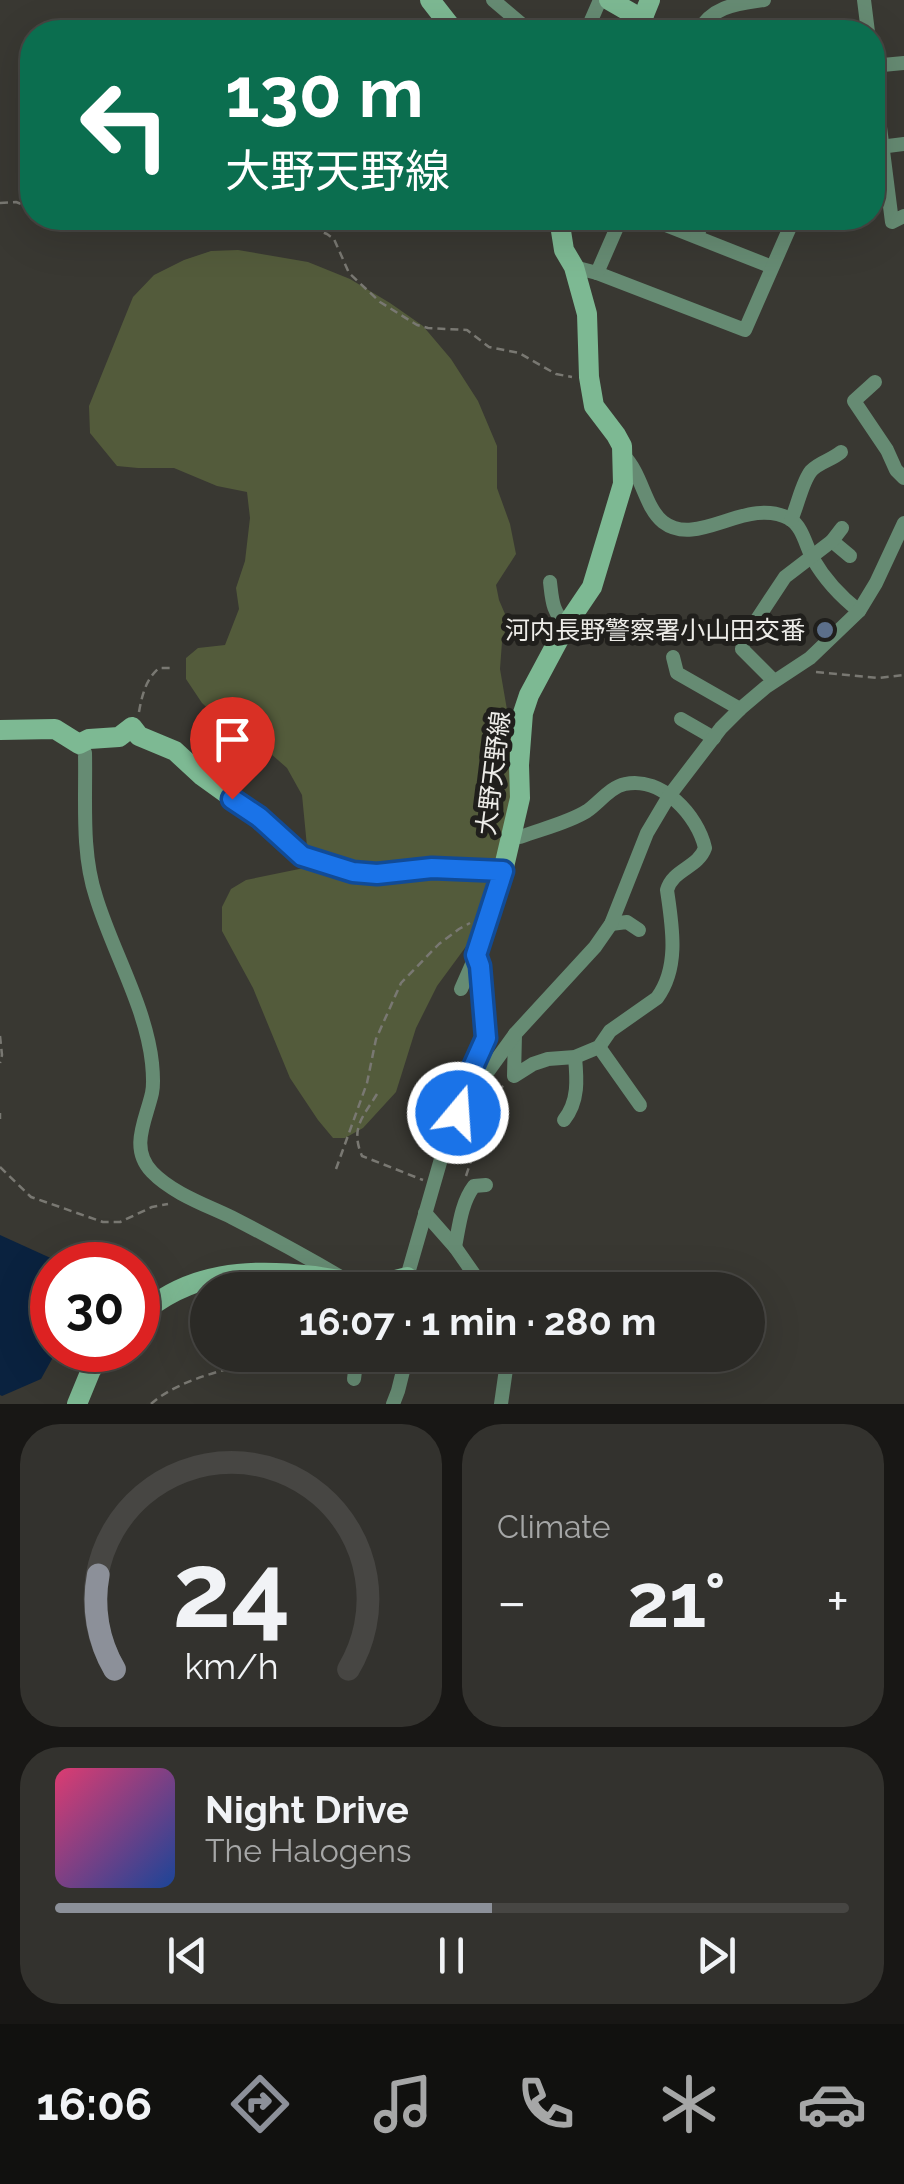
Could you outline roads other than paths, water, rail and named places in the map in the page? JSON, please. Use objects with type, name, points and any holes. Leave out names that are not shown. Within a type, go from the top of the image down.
[{"type":"main road","points":[[430,0],[446,20]]},
{"type":"main road","points":[[609,0],[643,17]]},
{"type":"main road","points":[[561,230],[564,250],[574,267],[587,314],[588,376],[594,406],[616,435],[624,456]]},
{"type":"main road","name":"大野天野線","points":[[79,744],[89,739],[119,737],[132,727],[139,736],[176,752],[302,856],[353,872],[377,874],[432,868],[503,871],[520,798],[523,713],[567,624],[592,587],[624,484],[624,456]]},
{"type":"main road","points":[[0,730],[55,729],[79,744]]},
{"type":"main road","points":[[160,1302],[190,1286]]},
{"type":"main road","points":[[77,1404],[90,1372]]},
{"type":"street","points":[[492,0],[517,20]]},
{"type":"street","points":[[706,20],[709,15],[744,2],[764,0]]},
{"type":"street","points":[[885,184],[892,222],[904,216]]},
{"type":"street","points":[[597,273],[616,230]]},
{"type":"street","points":[[680,230],[772,267]]},
{"type":"street","points":[[696,236],[699,230]]},
{"type":"street","points":[[574,267],[745,330],[789,230]]},
{"type":"street","points":[[874,382],[854,401],[904,478]]},
{"type":"street","points":[[791,520],[814,467],[841,452]]},
{"type":"street","points":[[624,456],[634,466],[661,522],[675,528],[692,530],[761,512],[791,520],[838,594],[859,611]]},
{"type":"street","points":[[458,1113],[515,1034],[595,947],[611,924],[646,833],[669,796],[740,709],[810,658],[859,611],[904,523]]},
{"type":"street","points":[[774,682],[742,649],[744,638],[784,577],[812,558],[842,528]]},
{"type":"street","points":[[832,541],[850,556]]},
{"type":"street","points":[[550,582],[553,607],[567,624]]},
{"type":"street","points":[[672,657],[677,673],[740,709]]},
{"type":"street","points":[[681,719],[714,738]]},
{"type":"street","points":[[79,744],[85,753],[88,870],[131,988],[152,1061],[153,1090],[141,1128],[143,1160],[153,1174],[177,1190],[332,1272]]},
{"type":"street","points":[[511,836],[584,814],[620,785],[644,784],[686,809],[705,848],[700,860],[668,885],[679,933],[657,998],[610,1031],[599,1047],[532,1064],[514,1076],[515,1034]]},
{"type":"street","points":[[461,989],[503,871]]},
{"type":"street","points":[[611,924],[627,922],[639,930]]},
{"type":"street","points":[[411,1272],[460,1096],[486,1038],[476,955]]},
{"type":"street","points":[[599,1047],[640,1105]]},
{"type":"street","points":[[564,1120],[575,1097],[575,1056]]},
{"type":"street","points":[[455,1248],[464,1203],[474,1186],[486,1185]]},
{"type":"street","points":[[425,1213],[472,1272]]},
{"type":"street","points":[[354,1379],[355,1372]]},
{"type":"street","points":[[393,1404],[403,1372]]},
{"type":"street","points":[[501,1404],[506,1372]]},
{"type":"water","points":[[0,1235],[30,1249],[30,1372],[45,1372],[41,1379],[0,1395]]},
{"type":"place","name":"河内長野警察署小山田交番","points":[[825,630]]}]
